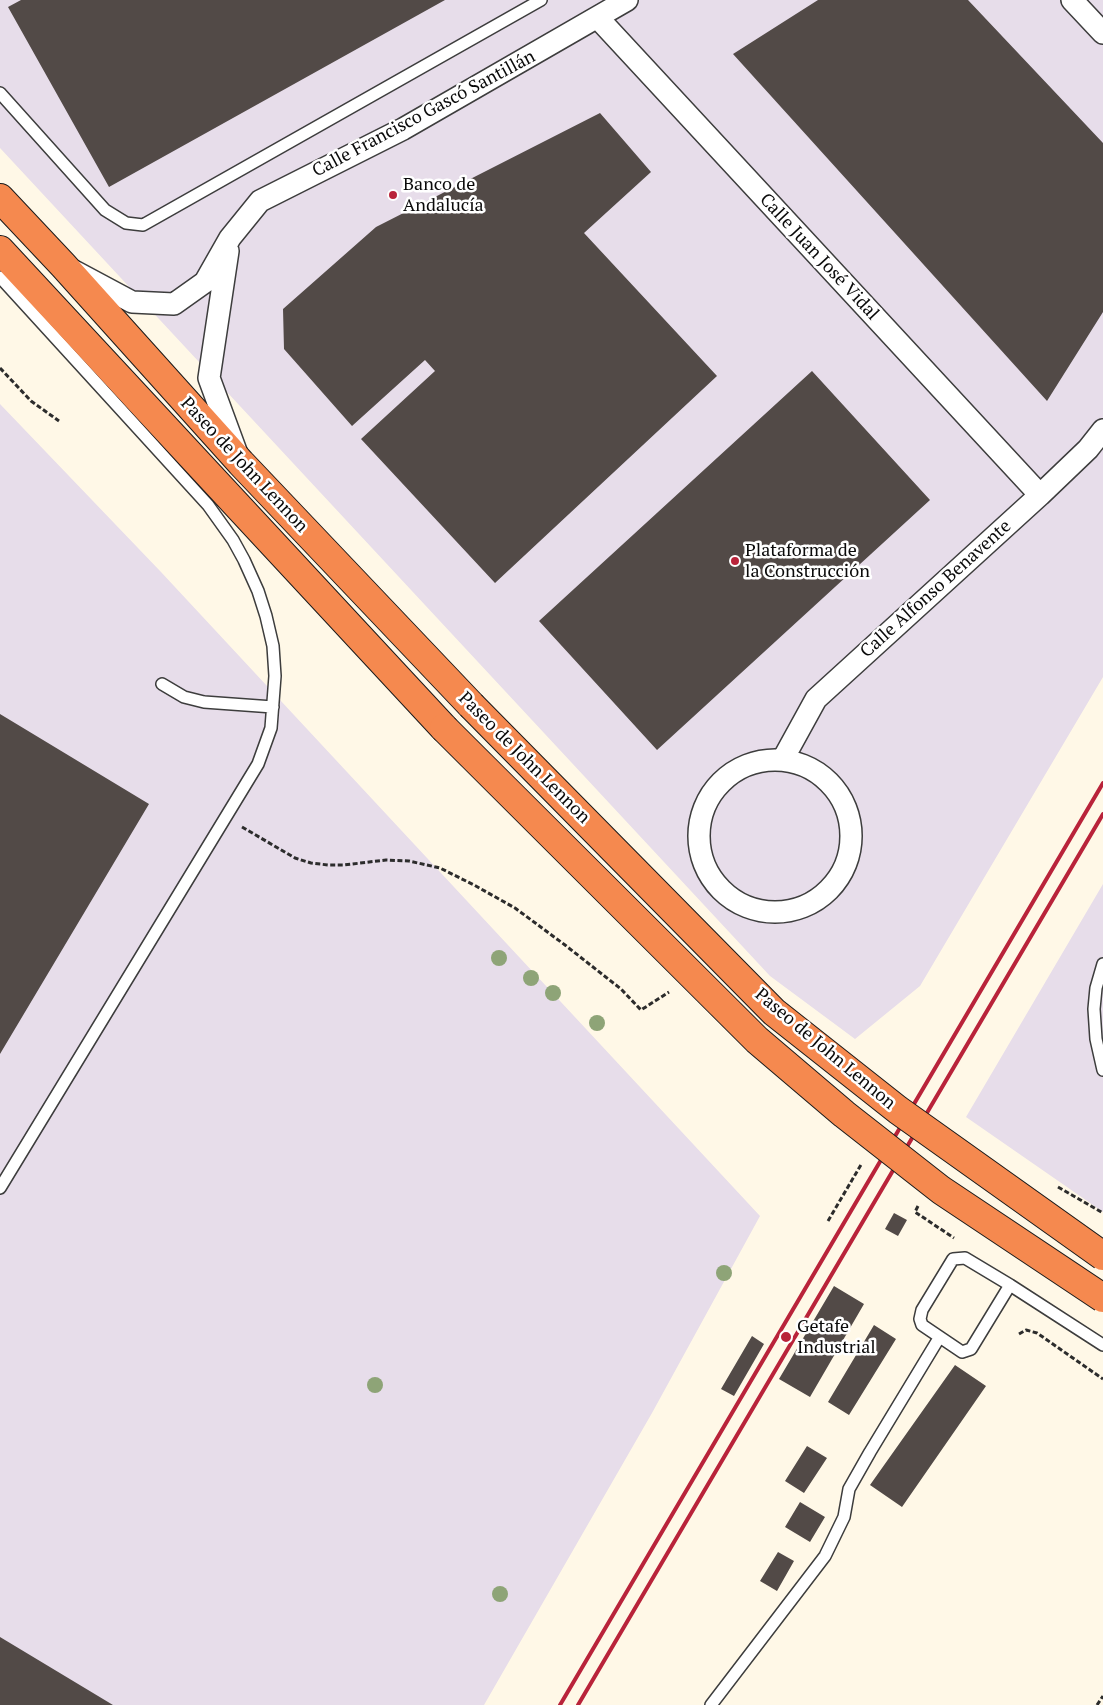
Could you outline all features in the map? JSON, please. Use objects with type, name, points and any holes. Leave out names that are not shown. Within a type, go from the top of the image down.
[{"type":"highway","name":"Paseo de John Lennon","points":[[0,198],[63,265],[240,463],[471,705],[774,1012],[898,1110],[1103,1256]]},
{"type":"highway","name":"Paseo de John Lennon","points":[[0,250],[444,728],[757,1040],[844,1114],[940,1190],[1103,1298]]},
{"type":"street","name":"Calle Francisco Gascó Santillán","points":[[63,265],[132,302],[174,304],[205,282],[230,238],[260,201],[403,129],[627,0]]},
{"type":"street","points":[[1072,0],[1103,33]]},
{"type":"street","name":"Calle Juan José Vidal","points":[[598,18],[1040,495]]},
{"type":"street","points":[[230,238],[209,378],[240,463]]},
{"type":"street","name":"Calle Alfonso Benavente","points":[[783,759],[816,699],[1040,495],[1088,449],[1103,430]]},
{"type":"street","points":[[783,759],[800,763],[828,780],[843,799],[851,822],[851,847],[844,871],[823,896],[809,905],[786,912],[760,911],[736,902],[716,885],[703,863],[699,840],[702,811],[714,788],[733,770],[757,761],[783,759]]},
{"type":"lane","points":[[0,92],[105,210],[126,223],[143,225],[541,0]]},
{"type":"lane","points":[[0,277],[208,505],[233,540],[258,591],[266,616],[273,646],[274,676],[271,728],[258,764],[0,1188]]},
{"type":"lane","points":[[162,684],[184,697],[204,702],[273,707]]},
{"type":"lane","points":[[1103,964],[1096,988],[1094,1009],[1096,1039],[1103,1070]]},
{"type":"lane","points":[[1010,1285],[971,1350],[962,1352],[938,1338],[922,1325],[920,1314],[953,1259],[965,1258],[1010,1285],[1103,1346]]},
{"type":"lane","points":[[711,1705],[825,1556],[844,1517],[849,1489],[938,1338]]},
{"type":"path","points":[[0,368],[31,401],[59,421]]},
{"type":"path","points":[[238,824],[296,858],[311,862],[344,865],[386,860],[409,861],[440,868],[515,908],[621,990],[641,1010],[669,992],[675,998]]},
{"type":"path","points":[[828,1221],[863,1161]]},
{"type":"path","points":[[1019,1334],[1026,1330],[1037,1333],[1103,1379]]},
{"type":"path","points":[[1097,1705],[1103,1696]]},
{"type":"shaded area","points":[[0,0],[1103,0],[1103,677],[920,986],[855,1039],[770,976],[0,148]]},
{"type":"shaded area","points":[[0,404],[161,572],[760,1216],[652,1413],[484,1705],[0,1705]]},
{"type":"shaded area","points":[[1103,884],[1103,1212],[966,1117]]},
{"type":"building","points":[[21,0],[445,0],[109,187],[8,7]]},
{"type":"building","points":[[818,0],[968,0],[1103,143],[1103,312],[1047,401],[733,54]]},
{"type":"building","points":[[600,113],[651,172],[584,233],[717,376],[495,583],[361,439],[435,371],[425,360],[352,426],[284,349],[283,309],[376,227]]},
{"type":"building","name":"Plataforma de la Construcción","points":[[812,371],[930,500],[657,750],[539,621]]},
{"type":"building","points":[[0,714],[149,804],[0,1054]]},
{"type":"building","points":[[894,1213],[907,1220],[898,1236],[885,1229]]},
{"type":"building","points":[[834,1286],[864,1304],[810,1397],[779,1379]]},
{"type":"building","points":[[874,1325],[896,1339],[849,1415],[828,1402]]},
{"type":"building","points":[[752,1336],[764,1344],[734,1396],[721,1389]]},
{"type":"building","points":[[955,1365],[986,1386],[902,1507],[870,1485]]},
{"type":"building","points":[[807,1446],[827,1458],[804,1493],[785,1481]]},
{"type":"building","points":[[800,1502],[825,1517],[810,1542],[785,1527]]},
{"type":"building","points":[[778,1552],[794,1561],[777,1591],[760,1581]]},
{"type":"building","points":[[0,1637],[113,1705],[0,1705]]},
{"type":"railway","points":[[560,1705],[1103,783]]},
{"type":"railway","points":[[578,1705],[1103,814]]},
{"type":"place","name":"Banco de Andalucía","points":[[393,195]]},
{"type":"place","name":"Plataforma de la Construcción","points":[[735,561]]},
{"type":"place","name":"Getafe Industrial","points":[[786,1337]]}]
